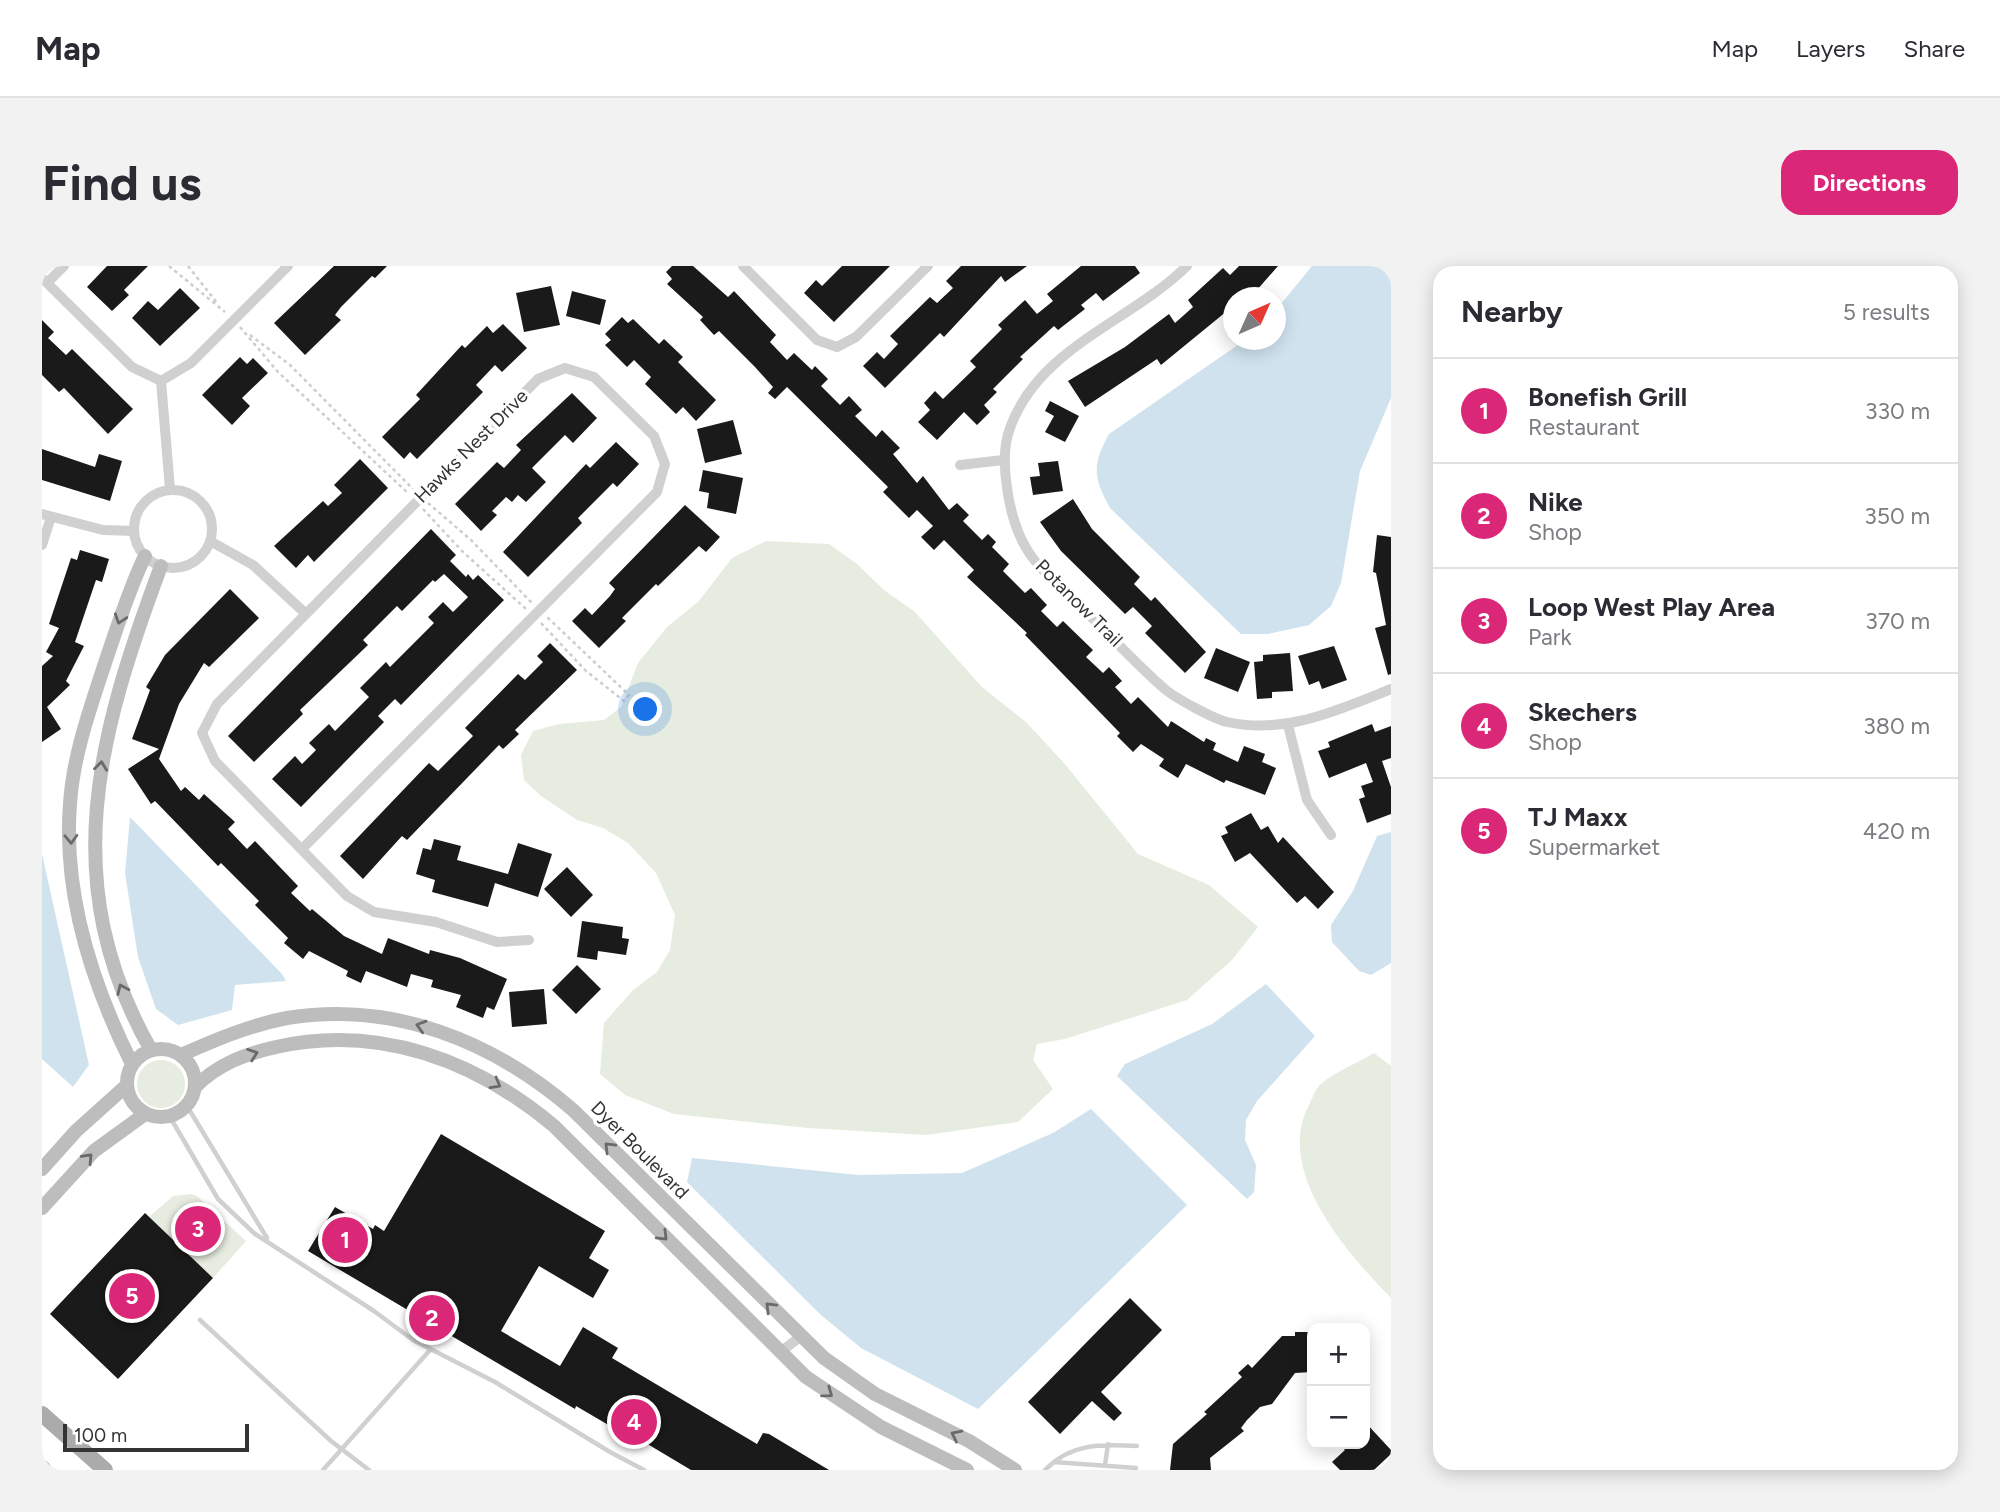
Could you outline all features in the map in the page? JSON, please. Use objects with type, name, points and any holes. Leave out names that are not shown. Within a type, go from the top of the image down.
[{"type":"main road","points":[[42,1414],[105,1470]]},
{"type":"street","points":[[64,266],[45,281],[132,367],[161,381]]},
{"type":"street","points":[[161,381],[191,363],[288,266]]},
{"type":"street","points":[[743,266],[817,340],[837,347],[856,337],[928,266]]},
{"type":"street","name":"Potanow Trail","points":[[1187,266],[1171,282],[1068,351],[1032,387],[1010,428],[1003,460],[1004,481],[1025,547],[1058,586],[1169,692],[1226,722],[1288,725],[1322,716],[1391,689]]},
{"type":"street","name":"Hawks Nest Drive","points":[[565,368],[594,377],[654,436],[665,464],[657,492],[302,849],[215,761],[202,733],[217,704],[305,613],[538,379],[565,368]]},
{"type":"street","points":[[161,381],[170,489]]},
{"type":"street","points":[[960,465],[1003,460]]},
{"type":"street","points":[[170,489],[192,495],[208,511],[212,526],[210,541],[196,560],[173,568],[161,566],[145,556],[134,531],[136,516],[143,503],[155,493],[170,489]]},
{"type":"street","points":[[42,545],[47,515],[103,530],[134,531]]},
{"type":"street","points":[[210,541],[253,565],[305,613]]},
{"type":"street","points":[[145,556],[133,579],[83,729],[70,804],[73,895],[92,971],[132,1063],[126,1086],[129,1097],[145,1114],[157,1118],[170,1117],[187,1107],[195,1087],[218,1066],[262,1051],[301,1042],[354,1040],[400,1045],[452,1061],[512,1094],[554,1126],[779,1353],[853,1410],[967,1470]]},
{"type":"street","points":[[151,1050],[113,969],[99,916],[93,833],[103,751],[161,566]]},
{"type":"street","points":[[1288,725],[1307,800],[1331,835]]},
{"type":"street","points":[[302,849],[347,896],[374,912],[436,922],[497,942],[529,940]]},
{"type":"street","name":"Dyer Boulevard","points":[[181,1055],[244,1029],[287,1018],[343,1014],[407,1022],[453,1035],[505,1059],[543,1084],[573,1110],[800,1337],[875,1394],[969,1441],[1015,1470]]},
{"type":"street","points":[[132,1063],[151,1050],[172,1051],[181,1055],[189,1064],[195,1087]]},
{"type":"street","points":[[42,1169],[76,1131],[126,1086]]},
{"type":"street","points":[[42,1208],[94,1151],[145,1114]]},
{"type":"street","points":[[779,1353],[800,1337]]},
{"type":"lane","points":[[187,1107],[270,1242]]},
{"type":"lane","points":[[170,1117],[218,1199],[255,1234],[430,1350],[505,1387],[644,1470]]},
{"type":"lane","points":[[200,1320],[341,1449],[369,1470]]},
{"type":"lane","points":[[323,1470],[430,1350]]},
{"type":"lane","points":[[1045,1470],[1069,1450],[1108,1444],[1137,1446]]},
{"type":"lane","points":[[1105,1465],[1108,1444]]},
{"type":"lane","points":[[1053,1462],[1136,1468]]},
{"type":"path","points":[[169,266],[219,307],[188,266]]},
{"type":"path","points":[[418,499],[290,365],[250,335],[278,372],[418,499],[471,540],[537,614],[586,671],[624,701],[629,695],[537,614],[462,551],[418,499]]},
{"type":"shaded area","points":[[766,541],[829,544],[857,564],[884,590],[915,612],[982,687],[1026,722],[1064,763],[1138,854],[1209,885],[1258,927],[1232,960],[1187,1000],[1065,1039],[1037,1044],[1033,1060],[1053,1089],[1018,1122],[926,1135],[808,1128],[674,1114],[625,1095],[600,1074],[604,1023],[633,990],[657,972],[670,950],[675,915],[656,873],[628,843],[603,828],[577,820],[541,796],[524,780],[521,755],[533,731],[559,724],[604,720],[621,707],[638,663],[667,627],[699,601],[732,558]]},
{"type":"shaded area","points":[[1374,1053],[1391,1066],[1391,1298],[1336,1235],[1308,1183],[1301,1157],[1301,1130],[1318,1088],[1330,1077]]},
{"type":"shaded area","points":[[161,1060],[170,1061],[178,1067],[184,1075],[184,1093],[178,1101],[170,1107],[161,1108],[152,1107],[144,1101],[138,1093],[137,1084],[138,1075],[144,1067],[152,1061]]},
{"type":"shaded area","points":[[173,1196],[197,1196],[246,1241],[213,1278],[149,1217]]},
{"type":"water","points":[[1312,266],[1391,266],[1391,398],[1360,471],[1341,583],[1331,606],[1309,625],[1268,634],[1241,634],[1110,508],[1100,488],[1097,463],[1109,434],[1231,350],[1286,350],[1286,298]]},
{"type":"water","points":[[130,817],[286,981],[235,985],[232,1010],[178,1025],[156,1009],[138,957],[125,873]]},
{"type":"water","points":[[1391,832],[1391,963],[1371,975],[1359,971],[1332,942],[1331,925],[1353,891],[1377,836]]},
{"type":"water","points":[[42,854],[89,1065],[73,1087],[42,1059]]},
{"type":"water","points":[[1266,984],[1315,1036],[1257,1101],[1246,1120],[1245,1140],[1256,1165],[1254,1192],[1247,1199],[1117,1076],[1125,1064],[1212,1024]]},
{"type":"water","points":[[1091,1109],[1187,1205],[978,1409],[861,1348],[821,1315],[687,1182],[692,1158],[859,1175],[962,1173],[1053,1133]]},
{"type":"building","points":[[107,266],[148,266],[124,290],[129,295],[112,311],[87,287]]},
{"type":"building","points":[[334,266],[387,266],[375,278],[372,276],[341,307],[335,315],[341,320],[305,355],[274,323]]},
{"type":"building","points":[[672,266],[693,266],[728,297],[734,291],[776,335],[770,342],[787,360],[794,353],[812,370],[815,366],[828,379],[821,386],[840,405],[849,396],[862,410],[855,416],[876,437],[882,430],[900,448],[893,454],[917,483],[923,476],[949,510],[957,503],[969,515],[963,521],[982,540],[988,534],[996,542],[992,547],[1009,564],[1003,571],[1025,593],[1031,588],[1047,605],[1041,611],[1057,627],[1063,621],[1093,650],[1086,657],[1103,673],[1109,667],[1122,681],[1115,687],[1131,704],[1138,697],[1168,727],[1171,721],[1204,742],[1206,738],[1216,743],[1213,750],[1238,762],[1244,746],[1265,754],[1262,762],[1276,768],[1265,795],[1226,780],[1224,783],[1186,764],[1178,778],[1159,766],[1164,759],[1141,744],[1133,752],[1117,736],[1120,733],[1025,635],[1027,633],[967,577],[974,570],[944,540],[934,550],[921,537],[933,526],[917,510],[909,518],[883,492],[888,487],[787,387],[775,399],[768,393],[773,387],[755,367],[719,331],[714,335],[700,320],[703,317],[667,284],[672,279],[666,272]]},
{"type":"building","points":[[842,266],[890,266],[834,322],[804,293],[816,280],[822,286]]},
{"type":"building","points":[[961,266],[1027,266],[1005,282],[1001,276],[944,337],[940,333],[885,388],[863,366],[877,352],[884,359],[898,344],[890,336],[930,297],[937,303],[953,288],[946,281]]},
{"type":"building","points":[[1081,266],[1135,266],[1140,273],[1103,301],[1096,293],[1081,305],[1085,309],[1058,330],[1054,326],[1020,357],[1023,359],[993,389],[997,392],[984,405],[990,412],[977,425],[964,412],[937,440],[918,422],[930,410],[924,403],[935,391],[943,399],[976,367],[970,361],[1002,329],[998,325],[1025,300],[1037,314],[1053,301],[1047,294]]},
{"type":"building","points":[[1239,266],[1278,266],[1260,287],[1223,287],[1223,314],[1161,365],[1157,359],[1085,407],[1068,381],[1125,347],[1169,314],[1175,323],[1193,307],[1188,300],[1223,268],[1230,275]]},
{"type":"building","points":[[551,286],[560,325],[524,332],[516,293]]},
{"type":"building","points":[[180,288],[200,308],[160,346],[132,318],[148,301],[158,310]]},
{"type":"building","points":[[572,291],[606,300],[600,325],[566,316]]},
{"type":"building","points":[[622,317],[628,323],[633,319],[659,344],[664,339],[683,357],[678,362],[716,400],[696,421],[683,407],[676,414],[645,384],[651,377],[634,360],[627,367],[605,345],[611,340],[605,334]]},
{"type":"building","points":[[42,320],[54,332],[48,338],[66,355],[72,349],[133,409],[108,434],[64,388],[59,392],[42,375]]},
{"type":"building","points":[[503,324],[527,348],[502,372],[495,365],[476,385],[483,392],[417,459],[410,452],[404,459],[382,437],[420,399],[416,395],[462,345],[465,348],[487,326],[493,333]]},
{"type":"building","points":[[240,357],[247,364],[253,358],[268,373],[242,398],[250,406],[232,425],[202,395]]},
{"type":"building","points":[[572,393],[597,418],[573,443],[565,435],[532,468],[546,482],[526,502],[518,495],[512,502],[506,497],[492,511],[497,515],[481,531],[455,504],[497,462],[504,468],[521,450],[516,445]]},
{"type":"building","points":[[1050,401],[1079,416],[1065,442],[1045,432],[1054,416],[1045,411]]},
{"type":"building","points":[[733,420],[742,454],[705,463],[697,429]]},
{"type":"building","points":[[616,442],[639,464],[617,487],[613,483],[578,518],[582,523],[528,577],[503,552],[586,464],[590,468]]},
{"type":"building","points":[[42,449],[95,467],[99,454],[122,461],[110,501],[42,480]]},
{"type":"building","points":[[360,459],[388,488],[314,562],[308,555],[296,568],[274,546],[323,501],[328,506],[342,493],[334,485]]},
{"type":"building","points":[[1058,461],[1063,491],[1033,495],[1030,477],[1040,476],[1038,463]]},
{"type":"building","points":[[703,470],[743,478],[736,514],[707,508],[709,493],[699,491]]},
{"type":"building","points":[[1073,499],[1092,529],[1140,577],[1134,584],[1151,601],[1155,597],[1206,652],[1185,673],[1145,633],[1152,626],[1133,607],[1125,614],[1061,551],[1040,522]]},
{"type":"building","points":[[685,505],[720,537],[706,552],[699,546],[658,586],[656,584],[622,618],[626,621],[599,648],[572,621],[585,608],[592,615],[615,589],[609,583]]},
{"type":"building","points":[[431,529],[456,555],[450,561],[466,577],[468,574],[473,580],[478,575],[504,600],[401,705],[395,699],[378,716],[384,722],[301,807],[272,779],[295,756],[302,764],[316,750],[309,743],[329,724],[335,731],[369,697],[360,688],[386,662],[390,667],[434,623],[428,617],[443,602],[453,612],[468,597],[444,574],[435,582],[433,580],[402,611],[397,606],[363,640],[368,645],[300,710],[303,714],[254,762],[228,736]]},
{"type":"building","points":[[1377,535],[1391,537],[1391,674],[1388,675],[1375,628],[1386,625],[1376,573],[1373,572]]},
{"type":"building","points":[[80,550],[109,559],[102,582],[96,580],[75,642],[84,646],[66,681],[70,685],[47,707],[61,729],[42,742],[42,666],[53,656],[46,652],[59,628],[49,624],[71,558],[77,560]]},
{"type":"building","points":[[230,589],[259,618],[209,667],[204,663],[179,704],[159,759],[181,791],[185,787],[199,800],[204,794],[235,822],[228,829],[247,849],[255,841],[298,886],[291,893],[344,936],[382,954],[388,938],[429,954],[430,950],[460,958],[507,979],[494,1010],[487,1007],[483,1018],[456,1007],[461,995],[431,987],[433,980],[411,974],[407,987],[366,971],[361,983],[346,976],[348,971],[309,951],[303,959],[284,943],[288,938],[255,905],[259,901],[221,863],[218,866],[155,801],[151,804],[128,769],[159,749],[132,739],[150,690],[146,687],[165,655]]},
{"type":"building","points":[[550,643],[577,670],[515,730],[519,734],[503,749],[499,745],[407,840],[402,836],[363,879],[340,856],[429,763],[438,771],[473,736],[465,728],[518,674],[525,680],[543,662],[537,656]]},
{"type":"building","points":[[1334,646],[1347,680],[1322,689],[1319,681],[1309,685],[1298,656]]},
{"type":"building","points":[[1216,648],[1250,662],[1238,692],[1204,678]]},
{"type":"building","points":[[1290,653],[1293,691],[1272,692],[1272,698],[1257,699],[1254,662],[1263,661],[1263,655]]},
{"type":"building","points":[[1372,724],[1375,732],[1391,726],[1391,758],[1382,761],[1391,787],[1391,814],[1367,823],[1359,799],[1365,797],[1361,786],[1373,782],[1366,763],[1329,778],[1318,751],[1330,747],[1328,742]]},
{"type":"building","points":[[1251,813],[1261,830],[1268,826],[1278,843],[1283,837],[1334,892],[1318,909],[1305,896],[1297,903],[1250,853],[1235,862],[1221,836],[1228,833],[1225,827]]},
{"type":"building","points":[[434,839],[461,846],[457,860],[508,874],[518,843],[552,854],[538,897],[495,883],[488,907],[432,892],[435,880],[416,874],[423,848],[431,850]]},
{"type":"building","points":[[567,867],[593,895],[571,917],[544,889]]},
{"type":"building","points":[[582,921],[623,927],[622,938],[629,939],[626,955],[598,951],[597,960],[577,957]]},
{"type":"building","points":[[577,965],[601,989],[576,1014],[552,990]]},
{"type":"building","points":[[544,989],[547,1024],[512,1027],[509,992]]},
{"type":"building","points":[[441,1134],[605,1231],[589,1258],[609,1270],[593,1298],[539,1266],[501,1331],[560,1366],[583,1327],[618,1348],[612,1358],[757,1444],[763,1433],[769,1434],[829,1470],[691,1470],[619,1427],[617,1430],[576,1406],[575,1409],[308,1251],[335,1207],[373,1229],[375,1225],[384,1231]]},
{"type":"building","points":[[145,1213],[213,1278],[118,1379],[50,1314]]},
{"type":"building","points":[[1130,1298],[1162,1330],[1101,1392],[1122,1413],[1114,1421],[1092,1401],[1060,1434],[1028,1402]]},
{"type":"building","points":[[1295,1332],[1307,1332],[1307,1372],[1295,1373],[1272,1404],[1260,1407],[1247,1420],[1241,1428],[1244,1431],[1210,1458],[1211,1470],[1170,1470],[1173,1444],[1207,1414],[1204,1412],[1242,1377],[1238,1373],[1248,1364],[1252,1368],[1282,1336],[1295,1336]]},
{"type":"building","points":[[1370,1427],[1391,1450],[1391,1454],[1374,1470],[1340,1470],[1332,1462],[1345,1450],[1370,1449]]},
{"type":"place","name":"Loop West Play Area","points":[[198,1229]]},
{"type":"place","name":"Bonefish Grill","points":[[345,1240]]},
{"type":"place","name":"TJ Maxx","points":[[132,1296]]},
{"type":"place","name":"Nike","points":[[432,1318]]},
{"type":"place","name":"Skechers","points":[[634,1422]]}]
